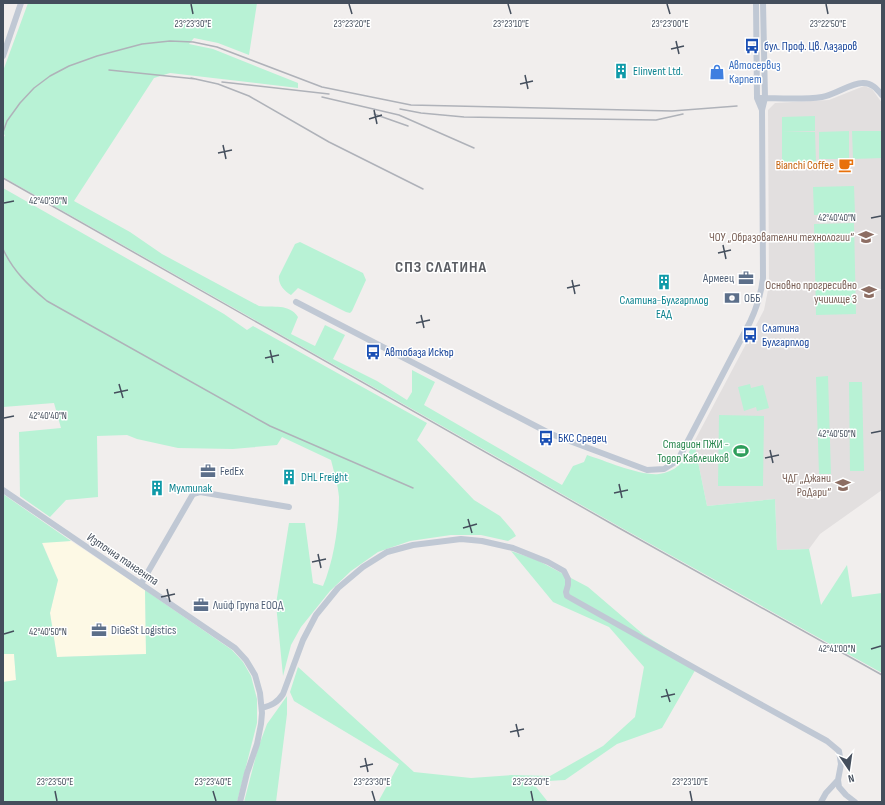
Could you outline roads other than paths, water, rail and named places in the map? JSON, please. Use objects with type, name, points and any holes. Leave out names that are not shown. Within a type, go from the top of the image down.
[{"type":"street","points":[[3,56],[21,3]]},
{"type":"street","points":[[756,3],[757,98],[762,110]]},
{"type":"street","points":[[296,302],[550,434],[647,470],[664,469],[677,461],[748,328],[759,304],[763,278],[762,110],[765,98],[763,3]]},
{"type":"street","points":[[757,98],[821,97],[862,83],[871,84],[882,96]]},
{"type":"street","name":"Източна тангента","points":[[3,490],[235,648],[246,660],[255,675],[262,708],[260,731],[240,802]]},
{"type":"street","points":[[141,584],[193,494],[196,492],[289,507]]},
{"type":"street","points":[[262,708],[272,705],[278,701],[283,694],[303,640],[316,615],[338,588],[363,567],[387,552],[413,545],[461,539],[482,541],[525,552],[564,571],[568,579],[566,592],[567,596],[828,741],[840,751],[841,764],[838,780],[839,787],[855,802]]},
{"type":"street","points":[[821,802],[826,793],[838,780]]},
{"type":"railway","points":[[3,132],[7,121],[20,103],[34,88],[50,76],[69,66],[97,56],[142,44],[170,41],[193,42],[217,47],[322,87],[411,105],[672,111],[737,106]]},
{"type":"railway","points":[[109,70],[196,79]]},
{"type":"railway","points":[[191,78],[218,84],[249,96],[329,142],[423,189]]},
{"type":"railway","points":[[222,82],[329,94]]},
{"type":"railway","points":[[322,97],[399,115],[474,148]]},
{"type":"railway","points":[[400,109],[421,113],[464,117],[656,120],[683,114]]},
{"type":"railway","points":[[374,114],[408,126]]},
{"type":"railway","points":[[3,178],[619,528],[882,675]]},
{"type":"railway","points":[[3,249],[22,278],[47,301],[270,426],[413,488]]},
{"type":"place","name":"бул. Проф. Цв. Лазаров","points":[[752,46]]},
{"type":"place","name":"Elinvent Ltd.","points":[[621,71]]},
{"type":"place","name":"Автосервиз Карпет","points":[[717,72]]},
{"type":"place","name":"Bianchi Coffee","points":[[846,165]]},
{"type":"place","name":"ЧОУ „Образователни технологии“","points":[[866,237]]},
{"type":"place","name":"Армеец","points":[[746,278]]},
{"type":"place","name":"Слатина-Булгарплод ЕАД","points":[[664,282]]},
{"type":"place","name":"Основно прогресивно учиилще 3","points":[[869,292]]},
{"type":"place","name":"ОББ","points":[[732,298]]},
{"type":"place","name":"Слатина Булгарплод","points":[[750,335]]},
{"type":"place","name":"Автобаза Искър","points":[[373,352]]},
{"type":"place","name":"БКС Средец","points":[[546,438]]},
{"type":"place","name":"Стадион ПЖИ - Тодор Каблешков","points":[[741,451]]},
{"type":"place","name":"FedEx","points":[[208,471]]},
{"type":"place","name":"DHL Freight","points":[[289,477]]},
{"type":"place","name":"ЧДГ „Джани РоДари“","points":[[843,485]]},
{"type":"place","name":"Мултипак","points":[[157,488]]},
{"type":"place","name":"Лийф Група ЕООД","points":[[201,605]]},
{"type":"place","name":"DiGeSt Logistics","points":[[99,630]]},
{"type":"district","name":"СПЗ СЛАТИНА","points":[[441,266]]}]
